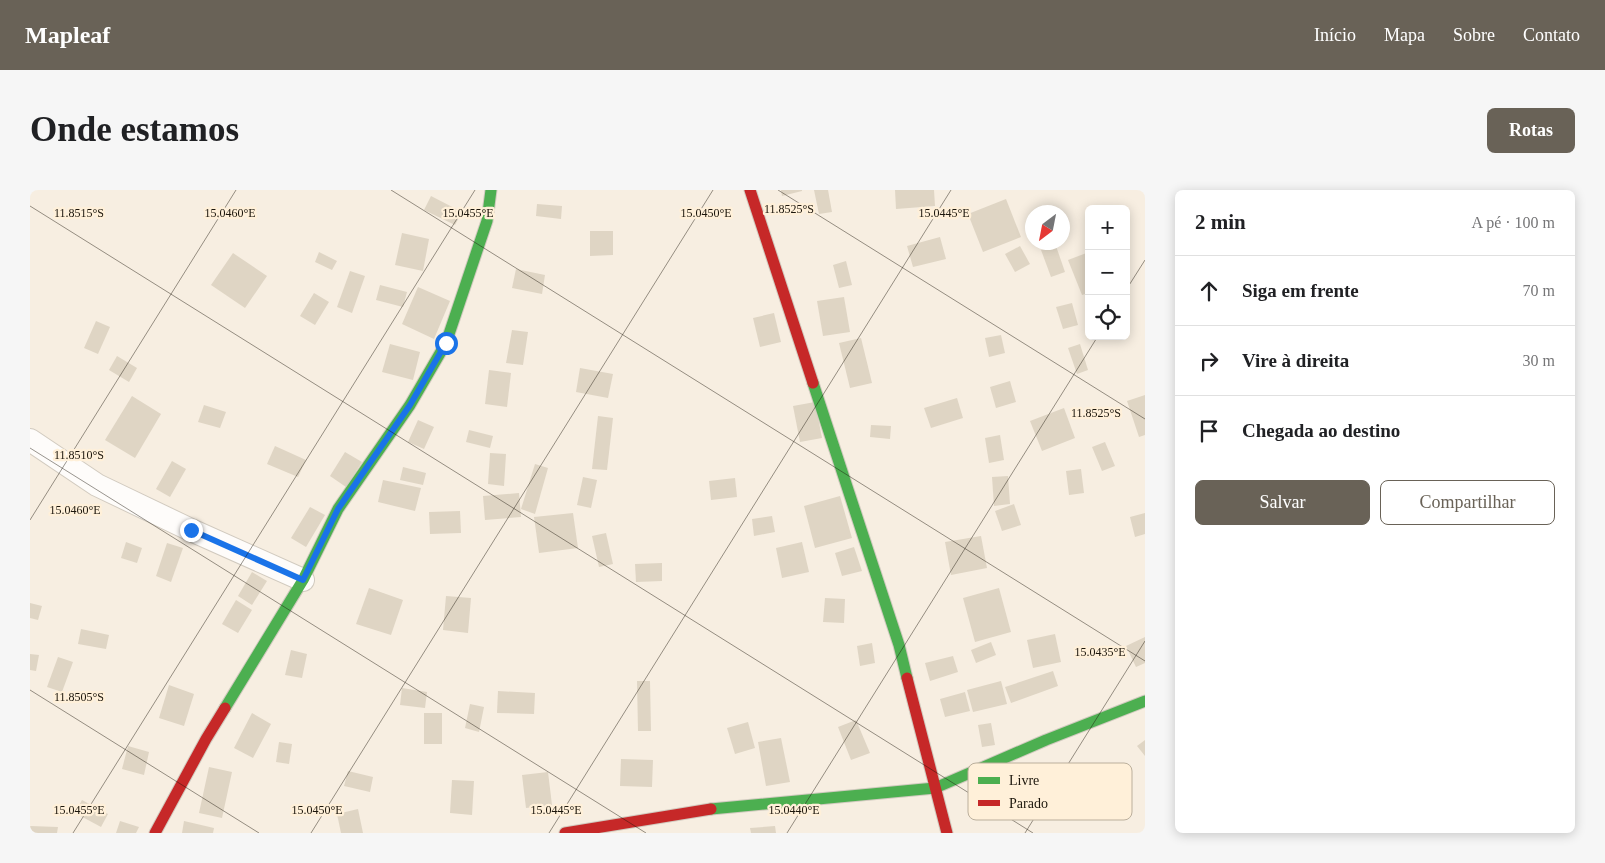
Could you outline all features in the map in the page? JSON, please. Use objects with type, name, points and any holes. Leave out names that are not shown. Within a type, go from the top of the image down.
[{"type":"street","points":[[155,833],[206,739],[303,580],[338,509],[410,405],[446,343],[487,221],[491,190]]},
{"type":"street","points":[[750,190],[899,644],[947,833]]},
{"type":"street","points":[[30,440],[97,485],[303,580]]},
{"type":"street","points":[[993,763],[1145,700]]},
{"type":"street","points":[[565,833],[701,810],[935,788],[968,774]]},
{"type":"building","points":[[781,190],[802,190],[802,191],[782,196]]},
{"type":"building","points":[[814,190],[828,190],[832,212],[819,214]]},
{"type":"building","points":[[895,190],[934,190],[935,206],[896,209]]},
{"type":"building","points":[[431,196],[462,212],[455,225],[424,210]]},
{"type":"building","points":[[1006,199],[1021,237],[983,252],[968,214]]},
{"type":"building","points":[[537,204],[562,206],[561,219],[536,216]]},
{"type":"building","points":[[590,231],[613,231],[613,255],[590,256]]},
{"type":"building","points":[[402,233],[429,239],[423,271],[395,265]]},
{"type":"building","points":[[940,237],[946,259],[913,267],[907,246]]},
{"type":"building","points":[[1020,246],[1030,264],[1015,272],[1005,254]]},
{"type":"building","points":[[1041,250],[1057,250],[1065,272],[1051,277]]},
{"type":"building","points":[[319,252],[337,261],[332,270],[315,262]]},
{"type":"building","points":[[233,253],[267,276],[245,308],[211,285]]},
{"type":"building","points":[[1085,254],[1085,294],[1082,295],[1068,260]]},
{"type":"building","points":[[846,261],[852,285],[839,288],[833,265]]},
{"type":"building","points":[[516,269],[545,275],[542,294],[512,288]]},
{"type":"building","points":[[350,271],[365,276],[352,313],[337,307]]},
{"type":"building","points":[[380,285],[407,292],[403,307],[376,300]]},
{"type":"building","points":[[418,287],[450,301],[434,339],[402,324]]},
{"type":"building","points":[[314,293],[329,302],[315,325],[300,316]]},
{"type":"building","points":[[844,297],[850,332],[823,336],[817,301]]},
{"type":"building","points":[[1072,303],[1078,325],[1063,329],[1056,307]]},
{"type":"building","points":[[774,313],[781,342],[760,347],[753,318]]},
{"type":"building","points":[[96,321],[110,327],[98,354],[84,348]]},
{"type":"building","points":[[512,330],[528,332],[523,365],[506,363]]},
{"type":"building","points":[[1001,335],[1005,353],[989,357],[985,338]]},
{"type":"building","points":[[861,338],[872,383],[850,388],[839,343]]},
{"type":"building","points":[[390,344],[420,352],[413,380],[382,372]]},
{"type":"building","points":[[1080,344],[1088,370],[1077,374],[1068,348]]},
{"type":"building","points":[[117,356],[137,368],[129,382],[109,370]]},
{"type":"building","points":[[580,368],[613,374],[608,398],[576,392]]},
{"type":"building","points":[[489,370],[511,373],[507,407],[485,404]]},
{"type":"building","points":[[1010,381],[1016,402],[996,408],[990,387]]},
{"type":"building","points":[[1145,395],[1145,435],[1139,437],[1127,401]]},
{"type":"building","points":[[132,396],[161,414],[135,458],[105,440]]},
{"type":"building","points":[[957,398],[963,418],[931,428],[924,408]]},
{"type":"building","points":[[815,402],[822,438],[800,442],[793,406]]},
{"type":"building","points":[[204,405],[226,412],[220,428],[198,422]]},
{"type":"building","points":[[1064,408],[1075,438],[1042,451],[1030,421]]},
{"type":"building","points":[[598,416],[613,418],[607,470],[592,469]]},
{"type":"building","points":[[418,420],[434,427],[424,449],[408,442]]},
{"type":"building","points":[[871,425],[891,426],[890,439],[870,437]]},
{"type":"building","points":[[469,430],[493,436],[490,448],[466,442]]},
{"type":"building","points":[[1000,435],[1004,460],[989,463],[985,438]]},
{"type":"building","points":[[1105,442],[1115,466],[1102,471],[1092,447]]},
{"type":"building","points":[[275,446],[306,460],[298,477],[267,464]]},
{"type":"building","points":[[345,452],[362,462],[346,487],[330,476]]},
{"type":"building","points":[[490,453],[506,454],[504,486],[488,484]]},
{"type":"building","points":[[172,461],[186,469],[170,497],[156,489]]},
{"type":"building","points":[[535,464],[548,468],[535,514],[521,509]]},
{"type":"building","points":[[403,467],[426,473],[423,485],[400,480]]},
{"type":"building","points":[[1081,469],[1084,493],[1069,495],[1066,471]]},
{"type":"building","points":[[1008,476],[1010,504],[994,506],[992,477]]},
{"type":"building","points":[[583,477],[597,480],[591,508],[577,505]]},
{"type":"building","points":[[735,478],[737,497],[711,500],[709,481]]},
{"type":"building","points":[[383,480],[421,488],[415,511],[378,502]]},
{"type":"building","points":[[519,493],[521,517],[485,520],[483,496]]},
{"type":"building","points":[[840,496],[852,538],[815,548],[804,506]]},
{"type":"building","points":[[1014,504],[1021,525],[1002,531],[995,511]]},
{"type":"building","points":[[310,507],[325,515],[306,547],[291,538]]},
{"type":"building","points":[[460,511],[461,533],[430,534],[429,512]]},
{"type":"building","points":[[573,513],[578,548],[539,553],[534,517]]},
{"type":"building","points":[[1145,513],[1145,534],[1135,537],[1130,517]]},
{"type":"building","points":[[772,516],[775,532],[754,536],[752,519]]},
{"type":"building","points":[[606,533],[613,564],[599,567],[592,536]]},
{"type":"building","points":[[981,536],[987,568],[951,575],[945,542]]},
{"type":"building","points":[[126,542],[142,548],[137,563],[121,558]]},
{"type":"building","points":[[802,542],[809,572],[782,578],[776,548]]},
{"type":"building","points":[[167,543],[183,548],[171,582],[156,576]]},
{"type":"building","points":[[854,547],[862,571],[842,576],[835,553]]},
{"type":"building","points":[[662,563],[662,581],[636,582],[635,564]]},
{"type":"building","points":[[252,572],[267,581],[252,605],[238,596]]},
{"type":"building","points":[[369,588],[403,600],[391,635],[356,624]]},
{"type":"building","points":[[999,588],[1011,632],[975,642],[963,598]]},
{"type":"building","points":[[446,596],[471,598],[468,633],[443,630]]},
{"type":"building","points":[[825,598],[845,599],[844,623],[823,622]]},
{"type":"building","points":[[236,600],[252,610],[238,633],[222,624]]},
{"type":"building","points":[[30,603],[42,606],[38,620],[30,618]]},
{"type":"building","points":[[81,629],[109,635],[106,649],[78,644]]},
{"type":"building","points":[[1055,634],[1061,662],[1033,668],[1027,640]]},
{"type":"building","points":[[1145,637],[1145,663],[1136,667],[1126,646]]},
{"type":"building","points":[[991,642],[996,655],[976,663],[971,650]]},
{"type":"building","points":[[872,643],[875,663],[860,666],[857,646]]},
{"type":"building","points":[[291,650],[307,654],[302,678],[285,675]]},
{"type":"building","points":[[30,654],[39,655],[36,671],[30,670]]},
{"type":"building","points":[[953,656],[958,672],[930,681],[925,663]]},
{"type":"building","points":[[58,657],[73,662],[62,692],[47,687]]},
{"type":"building","points":[[1053,671],[1058,686],[1011,703],[1005,687]]},
{"type":"building","points":[[637,681],[650,681],[651,731],[638,731]]},
{"type":"building","points":[[1001,681],[1007,704],[973,712],[967,690]]},
{"type":"building","points":[[169,685],[194,694],[184,726],[159,718]]},
{"type":"building","points":[[402,688],[427,692],[425,708],[400,705]]},
{"type":"building","points":[[498,691],[535,693],[534,714],[497,713]]},
{"type":"building","points":[[965,692],[970,711],[945,717],[940,699]]},
{"type":"building","points":[[470,704],[484,707],[479,732],[465,728]]},
{"type":"building","points":[[252,713],[271,724],[253,758],[234,748]]},
{"type":"building","points":[[424,713],[442,713],[442,744],[424,744]]},
{"type":"building","points":[[856,720],[870,753],[851,760],[838,727]]},
{"type":"building","points":[[748,722],[755,748],[735,754],[727,728]]},
{"type":"building","points":[[991,723],[995,745],[982,747],[978,725]]},
{"type":"building","points":[[781,738],[790,782],[766,786],[758,742]]},
{"type":"building","points":[[1145,740],[1145,756],[1137,746]]},
{"type":"building","points":[[279,742],[292,744],[289,764],[276,762]]},
{"type":"building","points":[[128,746],[149,752],[144,775],[122,769]]},
{"type":"building","points":[[621,759],[653,760],[652,787],[620,786]]},
{"type":"building","points":[[209,767],[232,772],[222,818],[199,813]]},
{"type":"building","points":[[348,771],[373,777],[370,792],[344,786]]},
{"type":"building","points":[[548,772],[552,805],[526,808],[522,775]]},
{"type":"building","points":[[452,780],[474,781],[472,815],[450,813]]},
{"type":"building","points":[[82,800],[108,814],[101,827],[75,813]]},
{"type":"building","points":[[358,809],[363,833],[341,833],[337,814]]},
{"type":"building","points":[[120,821],[139,827],[136,833],[116,833]]},
{"type":"building","points":[[184,821],[214,828],[213,833],[182,833]]},
{"type":"building","points":[[30,826],[58,827],[57,833],[30,833]]},
{"type":"building","points":[[775,826],[776,833],[751,833],[750,828]]},
{"type":"traffic: fast","points":[[225,708],[303,580],[338,509],[410,405],[446,343],[487,221],[491,190]]},
{"type":"traffic: fast","points":[[813,383],[899,645],[907,678]]},
{"type":"traffic: fast","points":[[993,763],[1145,701]]},
{"type":"traffic: fast","points":[[711,809],[935,788],[968,774]]},
{"type":"traffic: jam","points":[[750,190],[813,383]]},
{"type":"traffic: jam","points":[[907,678],[947,833]]},
{"type":"traffic: jam","points":[[155,833],[225,708]]},
{"type":"traffic: jam","points":[[565,833],[711,809]]},
{"type":"route","points":[[191,530],[303,580],[338,509],[410,405],[446,343]]}]
